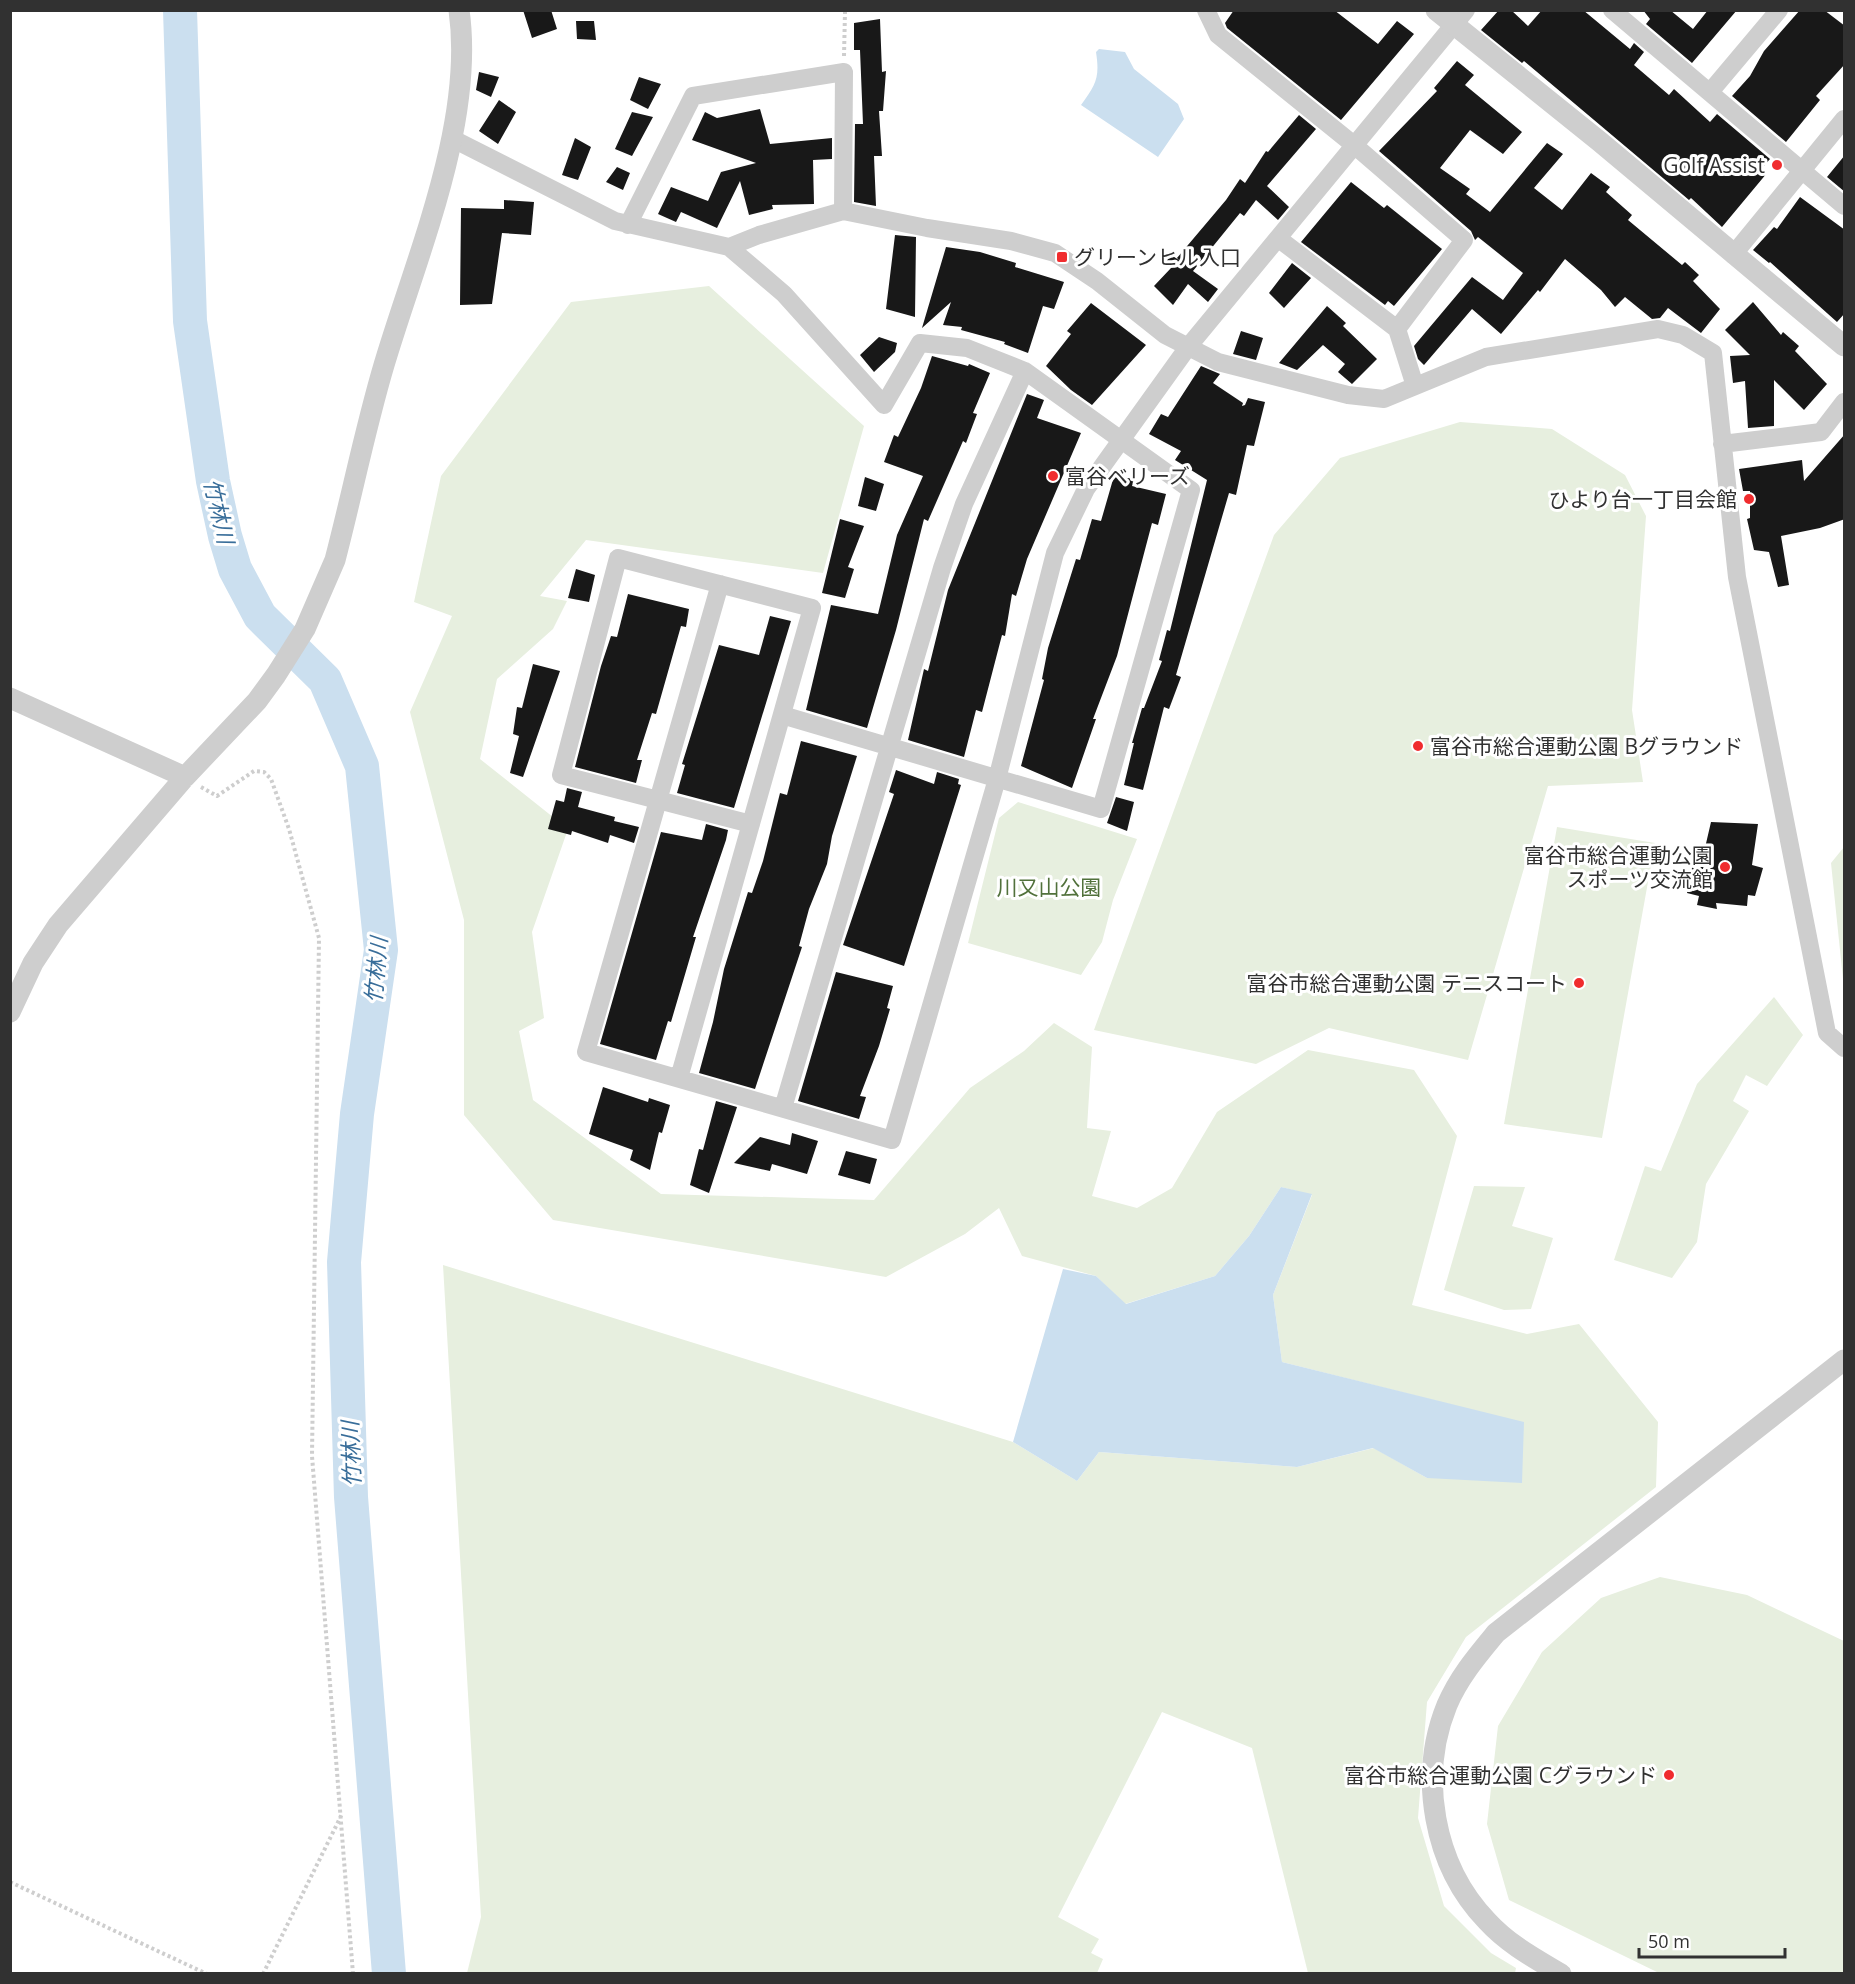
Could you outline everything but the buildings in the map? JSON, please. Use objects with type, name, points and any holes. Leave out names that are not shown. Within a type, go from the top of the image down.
[{"type":"street","points":[[10,1012],[33,963],[58,925],[185,777],[257,701],[276,675],[305,629],[336,560],[384,367],[453,139],[461,79],[459,10]]},
{"type":"street","points":[[1206,10],[1218,35],[1354,145],[1464,240],[1397,329]]},
{"type":"street","points":[[1436,10],[1460,17],[1732,255],[1845,346]]},
{"type":"street","points":[[1710,92],[1779,10]]},
{"type":"street","points":[[1616,12],[1845,207]]},
{"type":"street","points":[[720,584],[586,1052],[892,1140],[997,779],[1055,553],[1086,489],[1188,347],[1460,17]]},
{"type":"street","points":[[627,225],[693,96],[844,72],[843,212]]},
{"type":"street","points":[[1732,255],[1845,119]]},
{"type":"street","points":[[453,139],[627,225],[729,247],[784,294],[884,405],[920,344],[967,348],[1025,371],[1191,490],[1101,809],[782,715]]},
{"type":"street","points":[[729,247],[759,235],[843,212],[1011,241],[1055,253],[1097,281],[1165,335],[1218,362],[1348,395],[1384,399],[1486,357],[1658,329],[1683,334],[1713,353],[1737,577],[1827,1033],[1845,1048]]},
{"type":"street","points":[[1279,239],[1397,329],[1415,386]]},
{"type":"street","points":[[783,1108],[889,746],[964,504],[1025,371]]},
{"type":"street","points":[[1722,444],[1821,432],[1845,402]]},
{"type":"street","points":[[679,1078],[782,715],[812,608],[618,558],[561,775],[751,824]]},
{"type":"street","points":[[10,698],[185,777]]},
{"type":"street","points":[[1561,1974],[1513,1945],[1486,1921],[1453,1874],[1435,1817],[1433,1785],[1439,1728],[1448,1703],[1465,1671],[1496,1634],[1845,1360]]},
{"type":"path","points":[[844,72],[845,12],[848,10]]},
{"type":"path","points":[[185,777],[217,796],[254,771],[264,772],[270,779],[290,829],[319,938],[312,1456],[353,1974]]},
{"type":"path","points":[[263,1974],[342,1814]]},
{"type":"path","points":[[10,1882],[207,1974]]},
{"type":"green space","points":[[709,286],[864,426],[823,573],[586,540],[540,596],[567,601],[553,629],[497,679],[480,759],[568,829],[532,932],[544,1018],[519,1031],[533,1100],[661,1194],[874,1200],[970,1088],[1024,1051],[1054,1023],[1092,1047],[1087,1128],[1111,1131],[1092,1196],[1137,1208],[1172,1188],[1217,1112],[1308,1050],[1414,1070],[1457,1136],[1412,1305],[1527,1334],[1579,1324],[1658,1422],[1656,1487],[1466,1637],[1427,1702],[1418,1818],[1444,1906],[1491,1953],[1516,1968],[1515,1973],[1308,1973],[1252,1748],[1162,1712],[1058,1917],[1099,1939],[1091,1953],[1103,1959],[1097,1973],[467,1973],[481,1917],[443,1265],[1013,1442],[1077,1481],[1099,1452],[1297,1467],[1374,1448],[1427,1478],[1524,1423],[1282,1362],[1273,1295],[1312,1195],[1281,1187],[1249,1236],[1215,1276],[1125,1304],[1096,1276],[1022,1256],[999,1208],[965,1234],[886,1277],[553,1220],[464,1115],[464,920],[410,712],[452,616],[414,602],[441,476],[571,302]]},
{"type":"green space","name":"富谷市総合運動公園 Bグラウンド","points":[[1460,422],[1552,429],[1625,475],[1646,516],[1632,710],[1643,782],[1548,786],[1468,1060],[1329,1028],[1256,1064],[1094,1030],[1274,535],[1340,458]]},
{"type":"green space","name":"川又山公園","points":[[1018,802],[1137,839],[1113,900],[1102,942],[1081,975],[968,943],[999,818]]},
{"type":"green space","name":"富谷市総合運動公園 テニスコート","points":[[1557,827],[1655,843],[1602,1138],[1504,1124]]},
{"type":"green space","points":[[1844,847],[1844,989],[1831,863]]},
{"type":"green space","points":[[1774,997],[1803,1035],[1767,1086],[1746,1075],[1733,1101],[1749,1111],[1706,1184],[1697,1242],[1672,1278],[1614,1260],[1645,1166],[1661,1171],[1697,1084]]},
{"type":"green space","points":[[1474,1186],[1525,1187],[1512,1226],[1553,1238],[1531,1309],[1504,1310],[1444,1290]]},
{"type":"green space","name":"富谷市総合運動公園 Cグラウンド","points":[[1660,1577],[1747,1595],[1844,1641],[1844,1973],[1659,1973],[1509,1900],[1487,1824],[1498,1726],[1542,1652],[1601,1598]]},
{"type":"water","points":[[1099,49],[1125,52],[1134,69],[1178,104],[1184,119],[1158,157],[1081,105],[1096,80],[1096,52]]},
{"type":"water","points":[[1281,1187],[1312,1194],[1273,1295],[1282,1362],[1524,1422],[1522,1483],[1427,1478],[1373,1448],[1297,1467],[1099,1452],[1077,1481],[1013,1442],[1063,1269],[1096,1276],[1126,1304],[1215,1276],[1249,1236]]},
{"type":"waterway","name":"竹林川","points":[[180,10],[190,321],[213,481],[225,536],[235,569],[260,616],[325,680],[362,766],[381,950],[357,1114],[344,1262],[351,1497],[389,1974]]},
{"type":"place","name":"Golf Assist","points":[[1777,165]]},
{"type":"place","name":"グリーンヒル入口","points":[[1062,257]]},
{"type":"place","name":"富谷ベリーズ","points":[[1053,476]]},
{"type":"place","name":"ひより台一丁目会館","points":[[1749,499]]},
{"type":"place","name":"富谷市総合運動公園 Bグラウンド","points":[[1418,746]]},
{"type":"place","name":"富谷市総合運動公園 スポーツ交流館","points":[[1725,867]]},
{"type":"place","name":"富谷市総合運動公園 テニスコート","points":[[1579,983]]},
{"type":"place","name":"富谷市総合運動公園 Cグラウンド","points":[[1669,1775]]}]
